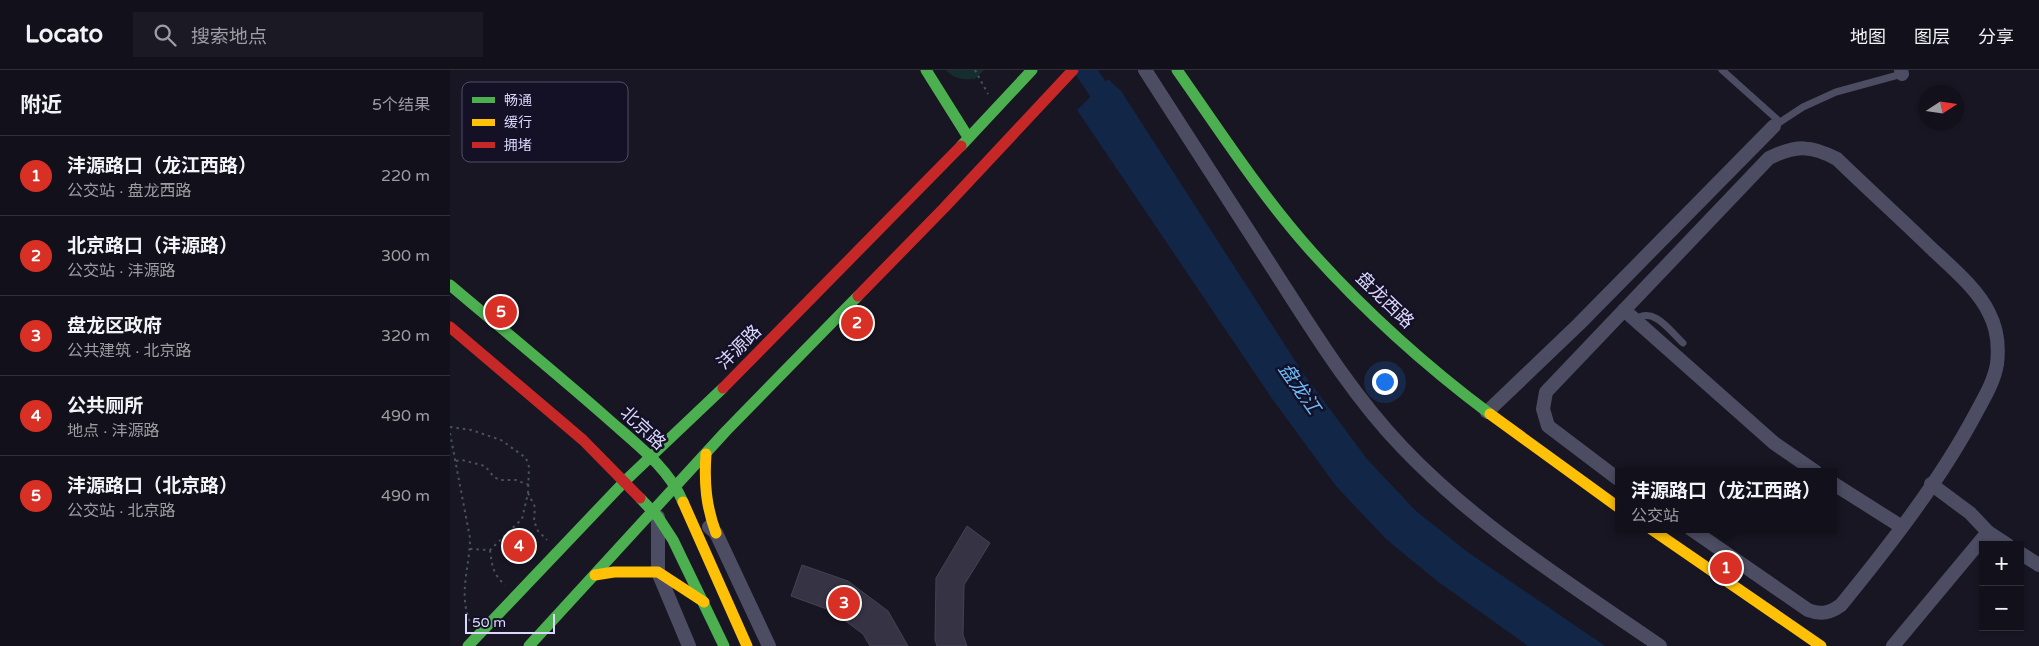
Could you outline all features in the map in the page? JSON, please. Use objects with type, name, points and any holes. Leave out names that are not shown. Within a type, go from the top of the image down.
[{"type":"main road","points":[[926,70],[968,137]]},
{"type":"main road","points":[[529,646],[595,575],[656,514],[676,486],[790,364],[944,208],[1074,70]]},
{"type":"main road","name":"盘龙西路","points":[[1177,70],[1264,192],[1310,250],[1363,305],[1452,386],[1615,505]]},
{"type":"main road","name":"沣源路","points":[[468,646],[625,481],[738,374],[923,186],[1030,72]]},
{"type":"main road","name":"北京路","points":[[450,285],[650,457],[676,486],[747,646]]},
{"type":"main road","points":[[450,327],[583,440],[656,514],[673,540],[724,646]]},
{"type":"main road","points":[[706,454],[703,485],[707,510],[716,533]]},
{"type":"main road","points":[[1657,533],[1820,646]]},
{"type":"main road","points":[[595,575],[614,572],[658,572],[704,603]]},
{"type":"street","points":[[1145,70],[1298,308],[1361,400],[1401,446],[1447,492],[1508,541],[1660,646]]},
{"type":"street","points":[[1487,412],[1579,324],[1777,124]]},
{"type":"street","points":[[1615,477],[1554,432],[1544,419],[1543,399],[1550,386],[1769,158],[1795,148],[1808,148],[1822,151],[1837,159],[1953,269],[1979,297],[1989,311],[1995,327],[1998,347],[1997,365],[1991,386],[1965,434],[1902,527],[1841,605],[1825,613],[1808,610],[1697,533]]},
{"type":"street","points":[[1624,310],[1774,443],[1810,468]]},
{"type":"street","points":[[1931,484],[1970,513],[1988,532],[2002,541]]},
{"type":"street","points":[[1837,486],[1902,527]]},
{"type":"street","points":[[685,505],[716,533],[769,646]]},
{"type":"street","points":[[656,514],[658,572],[689,646]]},
{"type":"street","points":[[1893,646],[1988,532]]},
{"type":"street","points":[[2024,556],[2039,565]]},
{"type":"lane","points":[[1722,70],[1777,124],[1803,107],[1836,92],[1901,72]]},
{"type":"lane","points":[[1635,320],[1642,315],[1649,314],[1683,343]]},
{"type":"path","points":[[975,70],[995,109]]},
{"type":"path","points":[[450,427],[471,430],[501,440],[526,458],[529,467],[528,493],[522,519],[490,550],[470,549]]},
{"type":"path","points":[[450,433],[470,538],[470,549],[464,579],[464,599],[466,612],[477,636]]},
{"type":"path","points":[[456,461],[462,460],[485,466],[494,477],[500,480],[516,480],[528,486]]},
{"type":"path","points":[[528,493],[535,508],[534,521],[538,531],[557,551]]},
{"type":"path","points":[[490,550],[492,568],[497,577],[516,595]]},
{"type":"green space","points":[[946,70],[984,70],[975,79],[967,79],[956,77]]},
{"type":"water","points":[[1108,79],[1121,91],[1303,373],[1367,459],[1416,511],[1469,553],[1605,646],[1528,646],[1437,581],[1386,539],[1336,486],[1273,400],[1077,110]]},
{"type":"pier","points":[[1106,77],[1110,77],[1075,112],[1075,109]]},
{"type":"building","points":[[967,526],[990,543],[964,585],[963,635],[967,646],[937,646],[935,640],[936,578]]},
{"type":"building","points":[[802,565],[848,581],[888,611],[908,646],[870,646],[863,634],[832,611],[791,596]]},
{"type":"waterway","name":"盘龙江","points":[[1085,70],[1114,113]]},
{"type":"traffic: fast","points":[[926,70],[968,137]]},
{"type":"traffic: fast","points":[[961,146],[1032,70]]},
{"type":"traffic: fast","points":[[1177,70],[1275,208],[1331,273],[1396,337],[1442,377],[1490,414]]},
{"type":"traffic: fast","points":[[450,285],[650,456],[677,489],[683,502]]},
{"type":"traffic: fast","points":[[529,646],[726,431],[858,296]]},
{"type":"traffic: fast","points":[[468,646],[625,481],[723,388]]},
{"type":"traffic: fast","points":[[640,498],[658,517],[673,540],[724,646]]},
{"type":"traffic: slow","points":[[1490,414],[1615,505]]},
{"type":"traffic: slow","points":[[706,454],[706,494],[716,533]]},
{"type":"traffic: slow","points":[[683,502],[747,646]]},
{"type":"traffic: slow","points":[[1657,533],[1821,646]]},
{"type":"traffic: slow","points":[[595,575],[614,572],[658,572],[704,602]]},
{"type":"traffic: jam","points":[[858,296],[944,208],[1073,70]]},
{"type":"traffic: jam","points":[[723,388],[961,146]]},
{"type":"traffic: jam","points":[[450,327],[583,440],[640,498]]},
{"type":"place","name":"沣源路口（北京路）","points":[[501,312]]},
{"type":"place","name":"北京路口（沣源路）","points":[[857,323]]},
{"type":"place","name":"公共厕所","points":[[519,546]]},
{"type":"place","name":"沣源路口（龙江西路）","points":[[1726,568]]},
{"type":"place","name":"盘龙区政府","points":[[844,603]]}]
